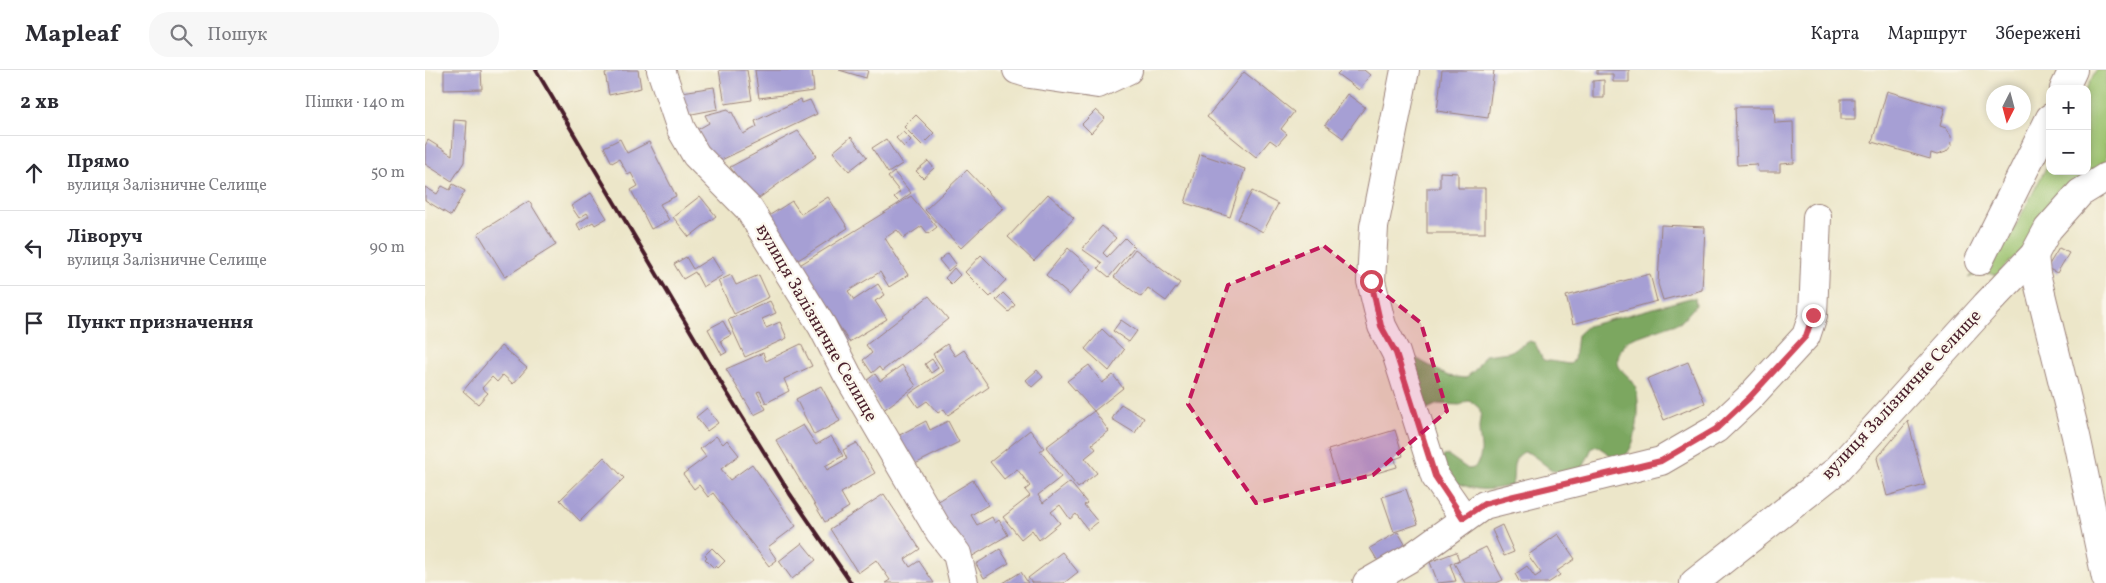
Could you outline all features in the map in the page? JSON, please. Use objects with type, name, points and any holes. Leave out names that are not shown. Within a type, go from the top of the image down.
[{"type":"street","name":"вулиця Залізничне Селище","points":[[661,70],[674,112],[696,155],[749,209],[823,326],[847,374],[919,498],[939,531],[957,554],[964,583]]},
{"type":"street","points":[[1017,70],[1030,74],[1098,84],[1128,70]]},
{"type":"street","points":[[1405,70],[1374,227],[1371,281],[1381,326],[1396,353],[1435,476],[1463,518]]},
{"type":"street","points":[[2066,85],[2073,70]]},
{"type":"street","points":[[1979,261],[2046,126]]},
{"type":"street","name":"вулиця Залізничне Селище","points":[[1694,583],[1836,470],[2034,255],[2049,229],[2080,193],[2106,177]]},
{"type":"street","points":[[1367,583],[1411,558],[1484,504],[1661,461],[1716,429],[1749,398],[1806,336],[1813,315],[1817,217]]},
{"type":"street","points":[[2034,255],[2036,274],[2077,436],[2106,578]]},
{"type":"highlighted area","points":[[1324,246],[1421,323],[1447,411],[1373,475],[1256,503],[1188,404],[1228,285]]},
{"type":"green space","points":[[2096,70],[2106,70],[2106,168],[1996,275],[1983,272],[1968,278],[2004,243],[2016,225],[2046,168],[2046,175],[2091,175],[2091,85],[2088,85]]},
{"type":"green space","points":[[1695,298],[1696,305],[1682,321],[1628,340],[1619,355],[1618,364],[1621,370],[1634,383],[1638,404],[1637,428],[1630,449],[1625,456],[1618,460],[1597,446],[1592,448],[1583,468],[1558,472],[1553,471],[1529,453],[1524,452],[1516,459],[1512,485],[1495,489],[1481,489],[1450,480],[1439,463],[1444,456],[1448,455],[1468,469],[1474,468],[1478,463],[1481,453],[1480,411],[1472,402],[1467,401],[1460,405],[1438,404],[1427,409],[1410,355],[1448,376],[1465,378],[1475,370],[1485,355],[1509,352],[1530,341],[1535,343],[1543,360],[1569,364],[1574,360],[1577,335],[1587,326]]},
{"type":"building","points":[[444,70],[481,70],[482,89],[444,90]]},
{"type":"building","points":[[638,70],[641,88],[609,95],[605,73]]},
{"type":"building","points":[[719,70],[747,70],[752,100],[725,104]]},
{"type":"building","points":[[755,70],[812,70],[814,91],[759,98]]},
{"type":"building","points":[[839,70],[868,70],[866,78]]},
{"type":"building","points":[[1341,70],[1364,70],[1370,75],[1359,90],[1337,74]]},
{"type":"building","points":[[1442,70],[1494,70],[1488,118],[1437,111]]},
{"type":"building","points":[[1597,70],[1629,70],[1629,82],[1613,82],[1613,74],[1597,74]]},
{"type":"building","points":[[1244,72],[1294,112],[1281,129],[1287,134],[1277,145],[1270,140],[1256,157],[1207,117]]},
{"type":"building","points":[[1604,80],[1604,98],[1593,98],[1593,81]]},
{"type":"building","points":[[714,87],[718,109],[687,115],[682,92]]},
{"type":"building","points":[[1887,91],[1945,108],[1940,126],[1946,128],[1951,135],[1952,145],[1946,152],[1937,155],[1931,153],[1930,159],[1872,142]]},
{"type":"building","points":[[1347,94],[1365,107],[1343,138],[1325,125]]},
{"type":"building","points":[[801,99],[802,103],[810,100],[817,114],[713,164],[695,131],[709,123],[705,115],[728,109],[730,113],[732,112],[743,134],[757,127],[755,121]]},
{"type":"building","points":[[1841,99],[1855,99],[1855,119],[1841,119]]},
{"type":"building","points":[[1735,107],[1774,107],[1775,123],[1793,122],[1794,163],[1780,164],[1780,172],[1758,172],[1757,164],[1737,165]]},
{"type":"building","points":[[1096,110],[1105,118],[1091,133],[1082,124]]},
{"type":"building","points":[[916,115],[934,133],[922,145],[904,127]]},
{"type":"building","points":[[454,120],[467,121],[464,162],[452,181],[425,164],[425,146],[428,140],[452,155]]},
{"type":"building","points":[[798,131],[817,156],[755,201],[730,167]]},
{"type":"building","points":[[903,132],[911,140],[904,147],[896,138]]},
{"type":"building","points":[[851,137],[867,157],[849,171],[833,152]]},
{"type":"building","points":[[620,139],[627,153],[649,142],[676,196],[660,204],[669,220],[651,229],[631,190],[638,186],[631,173],[628,175],[619,159],[612,163],[604,147]]},
{"type":"building","points":[[886,139],[902,164],[888,173],[872,148]]},
{"type":"building","points":[[1200,154],[1245,169],[1230,217],[1185,203]]},
{"type":"building","points":[[928,161],[934,168],[923,178],[916,171]]},
{"type":"building","points":[[967,170],[1003,208],[961,248],[925,210]]},
{"type":"building","points":[[894,172],[911,193],[899,202],[894,197],[900,192],[888,177]]},
{"type":"building","points":[[1440,172],[1458,173],[1458,188],[1485,188],[1485,233],[1427,233],[1427,188],[1440,188]]},
{"type":"building","points":[[453,184],[465,191],[451,216],[425,200],[425,187],[437,194],[442,186],[450,190]]},
{"type":"building","points":[[1252,191],[1278,204],[1263,232],[1238,219]]},
{"type":"building","points":[[591,193],[607,218],[595,225],[593,222],[580,230],[577,224],[589,216],[587,213],[579,218],[571,206]]},
{"type":"building","points":[[1048,194],[1074,218],[1034,261],[1008,237]]},
{"type":"building","points":[[700,196],[716,216],[689,237],[673,217]]},
{"type":"building","points":[[911,196],[937,227],[928,234],[922,226],[904,238],[897,230],[885,238],[908,275],[889,287],[880,272],[848,291],[854,300],[878,284],[885,295],[875,301],[887,319],[849,342],[826,305],[823,307],[798,266]]},
{"type":"building","points":[[828,197],[848,228],[795,262],[767,217],[792,201],[801,214]]},
{"type":"building","points":[[529,201],[556,245],[505,277],[478,233]]},
{"type":"building","points":[[1661,225],[1705,227],[1702,290],[1663,300],[1658,284]]},
{"type":"building","points":[[1102,226],[1116,238],[1103,253],[1107,257],[1125,238],[1134,247],[1109,277],[1098,268],[1102,263],[1082,249]]},
{"type":"building","points":[[1068,248],[1092,269],[1069,295],[1046,275]]},
{"type":"building","points":[[2059,248],[2069,253],[2057,273],[2047,268]]},
{"type":"building","points":[[1135,249],[1180,283],[1166,301],[1148,288],[1141,297],[1114,277]]},
{"type":"building","points":[[948,253],[956,264],[948,271],[939,260]]},
{"type":"building","points":[[981,255],[1006,280],[990,297],[965,272]]},
{"type":"building","points":[[686,257],[693,269],[712,257],[723,275],[703,287],[695,272],[683,279],[674,264]]},
{"type":"building","points":[[954,268],[960,275],[951,284],[945,278]]},
{"type":"building","points":[[1650,274],[1657,301],[1573,324],[1566,296]]},
{"type":"building","points":[[731,275],[736,285],[759,275],[769,297],[734,314],[718,281]]},
{"type":"building","points":[[1003,293],[1015,305],[1009,312],[996,300]]},
{"type":"building","points":[[929,296],[948,319],[882,371],[879,367],[872,373],[863,360],[872,353],[866,345]]},
{"type":"building","points":[[770,301],[776,313],[762,319],[766,328],[780,322],[787,338],[745,357],[728,320]]},
{"type":"building","points":[[1121,320],[1137,331],[1129,342],[1113,331]]},
{"type":"building","points":[[723,321],[731,335],[720,341],[727,352],[722,355],[708,329]]},
{"type":"building","points":[[1102,329],[1124,350],[1109,371],[1085,349]]},
{"type":"building","points":[[801,344],[812,366],[784,379],[789,391],[766,403],[760,391],[757,392],[766,409],[754,415],[726,369],[763,353],[766,361]]},
{"type":"building","points":[[947,344],[955,356],[964,350],[989,387],[948,415],[944,409],[938,413],[927,401],[918,407],[909,394],[944,371],[933,354]]},
{"type":"building","points":[[501,346],[527,368],[513,384],[503,375],[497,382],[492,377],[482,388],[488,393],[478,404],[463,391]]},
{"type":"building","points":[[932,359],[938,368],[931,373],[925,364]]},
{"type":"building","points":[[1688,362],[1705,403],[1664,420],[1647,379]]},
{"type":"building","points":[[902,365],[916,386],[882,411],[866,381],[875,374],[880,381]]},
{"type":"building","points":[[1089,365],[1102,383],[1113,375],[1123,388],[1094,411],[1067,381]]},
{"type":"building","points":[[1037,370],[1043,377],[1032,387],[1026,380]]},
{"type":"building","points":[[821,386],[840,421],[814,435],[796,399]]},
{"type":"building","points":[[1121,404],[1144,418],[1135,433],[1112,419]]},
{"type":"building","points":[[707,408],[718,423],[707,431],[696,417]]},
{"type":"building","points":[[1094,411],[1109,431],[1092,444],[1096,449],[1085,458],[1097,473],[1078,488],[1046,447]]},
{"type":"building","points":[[926,421],[930,430],[948,421],[959,442],[909,467],[894,438]]},
{"type":"building","points":[[1908,421],[1925,485],[1887,496],[1877,458]]},
{"type":"building","points":[[803,425],[816,445],[831,436],[843,456],[825,466],[827,470],[847,459],[843,450],[857,443],[875,473],[841,493],[849,507],[825,522],[776,440]]},
{"type":"building","points":[[1030,430],[1044,448],[1040,451],[1061,477],[1038,495],[1043,503],[1070,482],[1087,503],[1084,505],[1098,522],[1088,530],[1076,514],[1070,519],[1060,505],[1051,512],[1060,523],[1039,540],[1032,530],[1021,539],[1003,517],[1030,496],[1025,490],[1030,486],[1017,469],[1004,479],[990,462]]},
{"type":"building","points":[[1395,430],[1403,456],[1395,459],[1397,467],[1339,484],[1328,450]]},
{"type":"building","points":[[716,436],[723,444],[727,440],[739,455],[721,469],[730,480],[752,464],[796,526],[768,547],[777,560],[769,566],[713,493],[708,497],[699,485],[694,489],[683,474],[706,457],[700,449]]},
{"type":"building","points":[[604,457],[624,478],[580,521],[560,500]]},
{"type":"building","points":[[973,480],[988,505],[971,515],[977,525],[992,517],[995,523],[999,520],[1008,535],[971,557],[932,505]]},
{"type":"building","points":[[1406,489],[1418,524],[1394,532],[1382,497]]},
{"type":"building","points":[[884,494],[920,549],[905,559],[910,567],[919,561],[934,583],[885,583],[890,580],[876,560],[858,573],[830,529]]},
{"type":"building","points":[[1502,525],[1514,552],[1504,556],[1492,530]]},
{"type":"building","points":[[1398,532],[1409,551],[1381,566],[1370,548]]},
{"type":"building","points":[[1558,534],[1575,559],[1557,571],[1560,575],[1548,583],[1520,583],[1515,574],[1527,566],[1535,577],[1541,573],[1528,555]]},
{"type":"building","points":[[802,543],[816,560],[792,579],[779,561]]},
{"type":"building","points":[[1486,547],[1503,580],[1496,583],[1465,583],[1454,563]]},
{"type":"building","points":[[712,548],[725,561],[718,568],[716,566],[714,568],[705,559],[707,557],[705,555]]},
{"type":"building","points":[[1000,549],[1009,563],[984,578],[976,564]]},
{"type":"building","points":[[1062,552],[1078,572],[1064,583],[1032,583],[1028,578]]},
{"type":"building","points":[[1456,552],[1459,560],[1450,564],[1456,581],[1438,583],[1430,562]]},
{"type":"building","points":[[1021,572],[1028,583],[1003,583]]},
{"type":"railway","points":[[536,70],[726,391],[790,494],[851,583]]},
{"type":"route","points":[[1371,281],[1381,326],[1396,353],[1408,396],[1435,476],[1463,518],[1484,504],[1661,461],[1716,429],[1749,398],[1806,336],[1813,315]]}]
